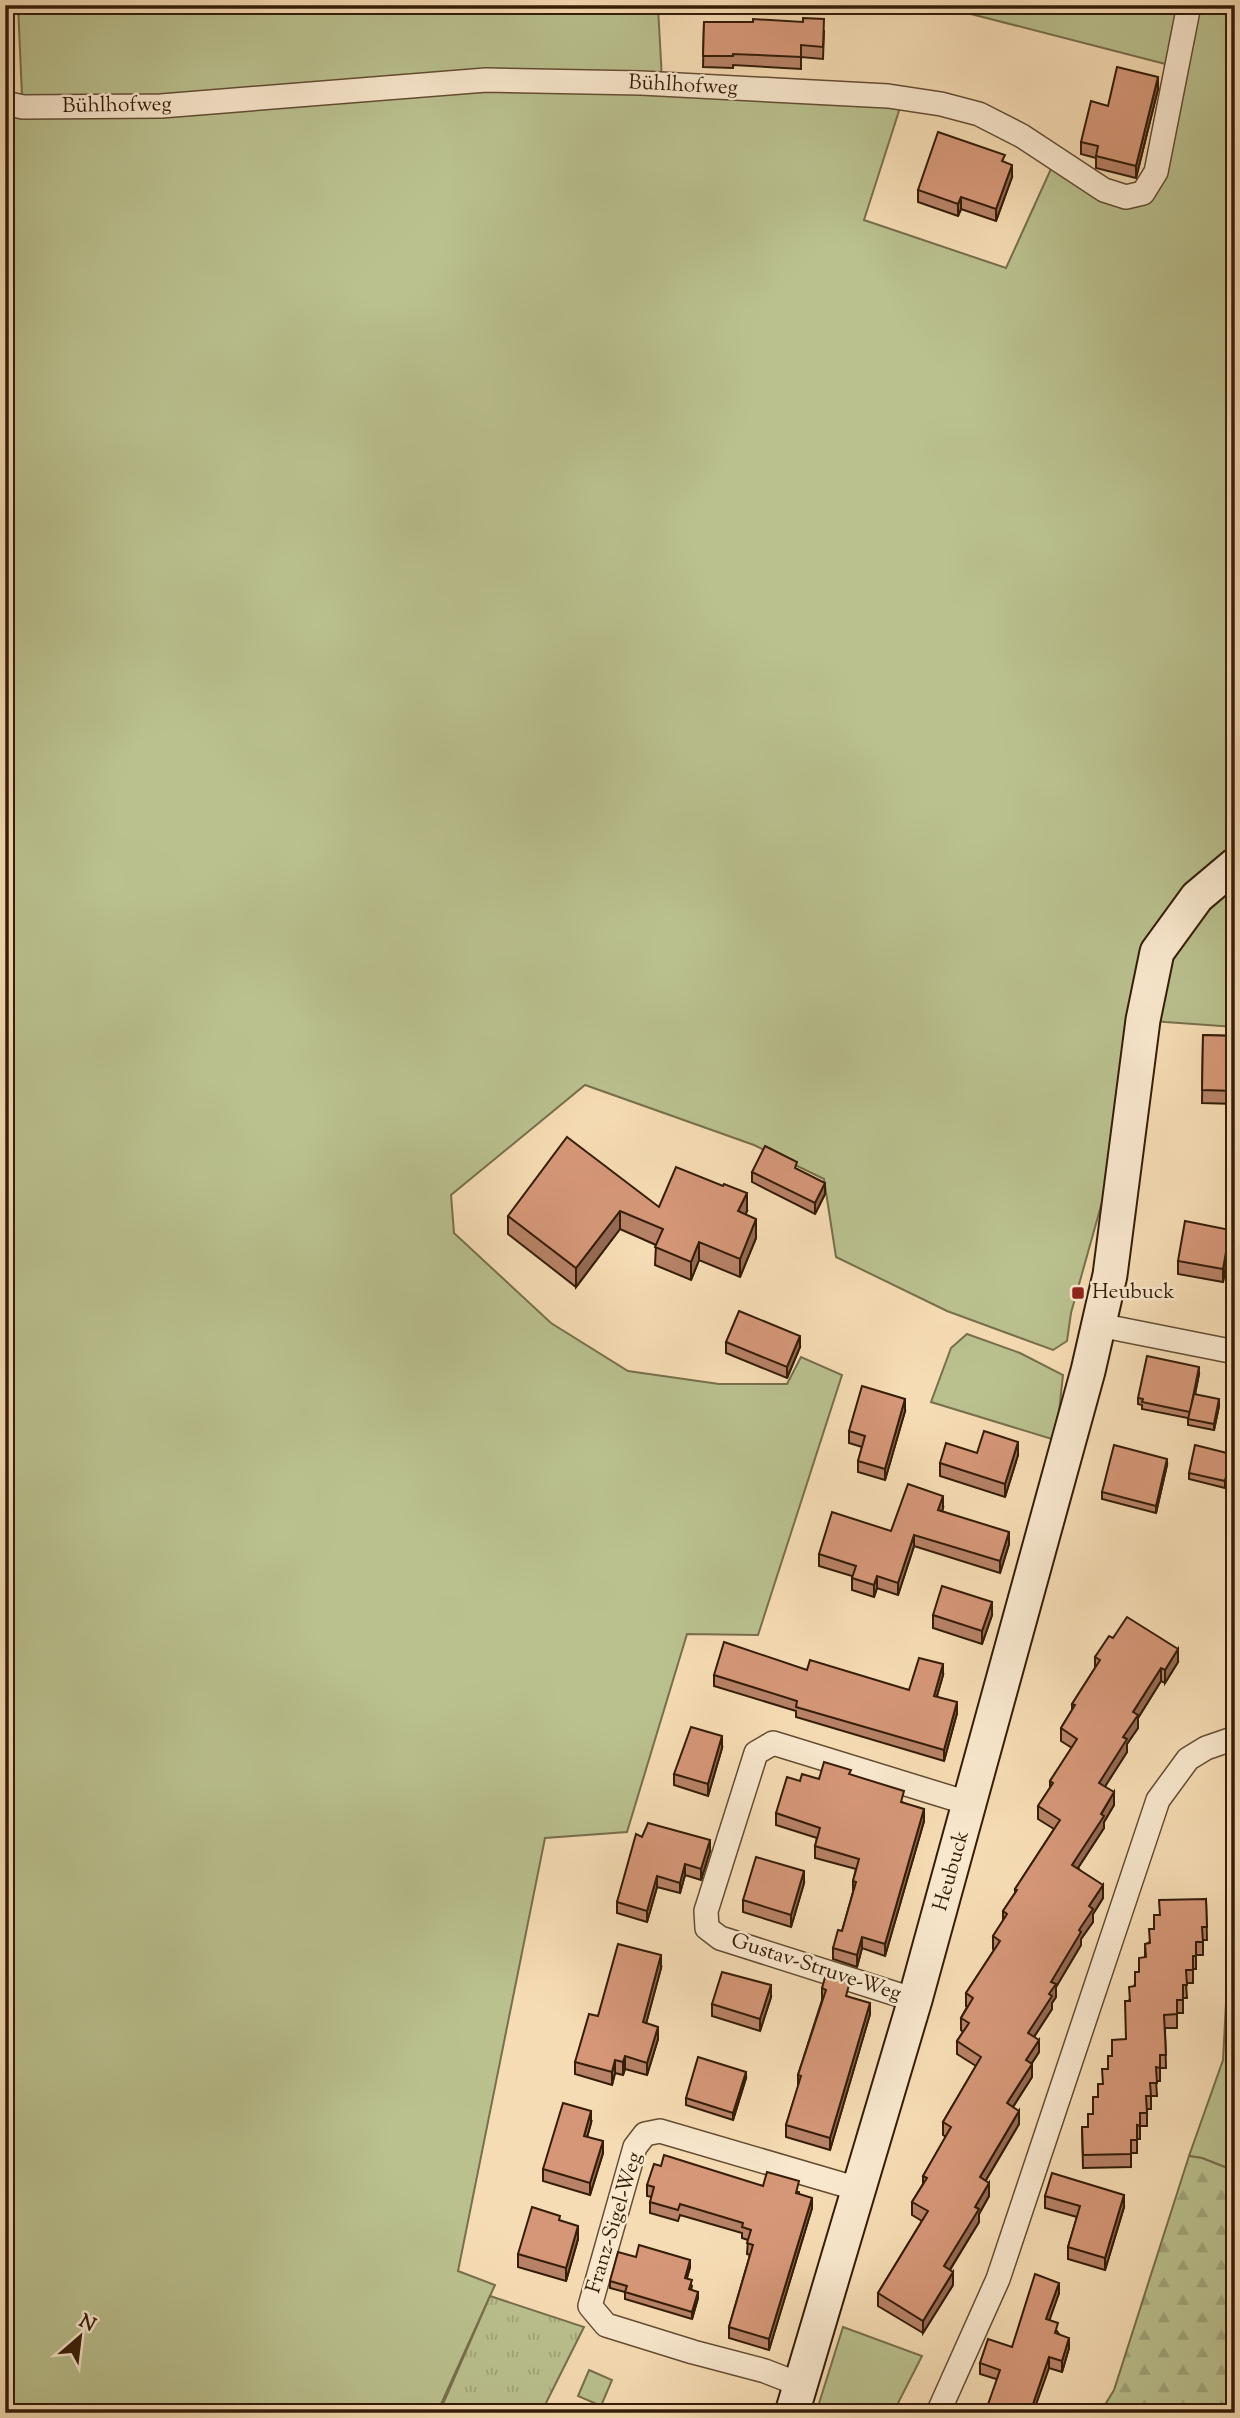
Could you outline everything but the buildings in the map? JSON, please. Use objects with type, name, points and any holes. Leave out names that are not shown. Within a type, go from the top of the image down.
[{"type":"street","name":"Bühlhofweg","points":[[5,103],[23,107],[161,106],[485,80],[641,83],[888,96],[941,104],[979,114],[1022,136],[1104,190],[1126,197],[1143,193],[1156,172],[1189,5]]},
{"type":"street","name":"Heubuck","points":[[797,2399],[971,1804],[1099,1325],[1110,1275],[1143,1020],[1157,952],[1196,897],[1235,865]]},
{"type":"street","points":[[1099,1325],[1235,1352]]},
{"type":"street","points":[[938,2413],[998,2279],[1158,1800],[1188,1759],[1206,1748],[1235,1738]]},
{"type":"street","name":"Gustav-Struve-Weg","points":[[915,2000],[720,1938],[708,1928],[706,1911],[756,1754],[773,1744],[971,1804]]},
{"type":"street","name":"Franz-Sigel-Weg","points":[[797,2399],[765,2371],[606,2325],[590,2306],[635,2147],[645,2134],[660,2131],[858,2189]]},
{"type":"green space","points":[[18,5],[662,5],[658,7],[662,80],[906,89],[864,220],[1006,268],[1055,160],[1143,193],[1177,67],[936,5],[1235,5],[1235,1027],[1126,1017],[1109,1177],[1071,1313],[1067,1341],[1053,1350],[947,1311],[836,1257],[824,1179],[754,1145],[585,1085],[451,1195],[454,1233],[551,1323],[628,1371],[719,1384],[787,1384],[801,1357],[842,1375],[758,1635],[687,1634],[627,1832],[545,1838],[458,2271],[495,2285],[437,2413],[23,2413],[5,2408],[5,136],[22,96]]},
{"type":"green space","points":[[967,1334],[1020,1353],[1063,1375],[1059,1412],[1052,1439],[931,1402],[951,1348]]},
{"type":"green space","points":[[1235,1903],[1235,2171],[1202,2158],[1189,2156],[1223,2060],[1231,1908]]},
{"type":"green space","points":[[1189,2156],[1202,2158],[1235,2171],[1235,2413],[1100,2413],[1114,2390]]},
{"type":"green space","points":[[490,2296],[584,2327],[541,2413],[439,2413]]},
{"type":"green space","points":[[843,2327],[922,2356],[893,2413],[816,2413]]},
{"type":"green space","points":[[589,2370],[612,2380],[601,2406],[578,2396]]},
{"type":"place","name":"Heubuck","points":[[1078,1293]]}]
